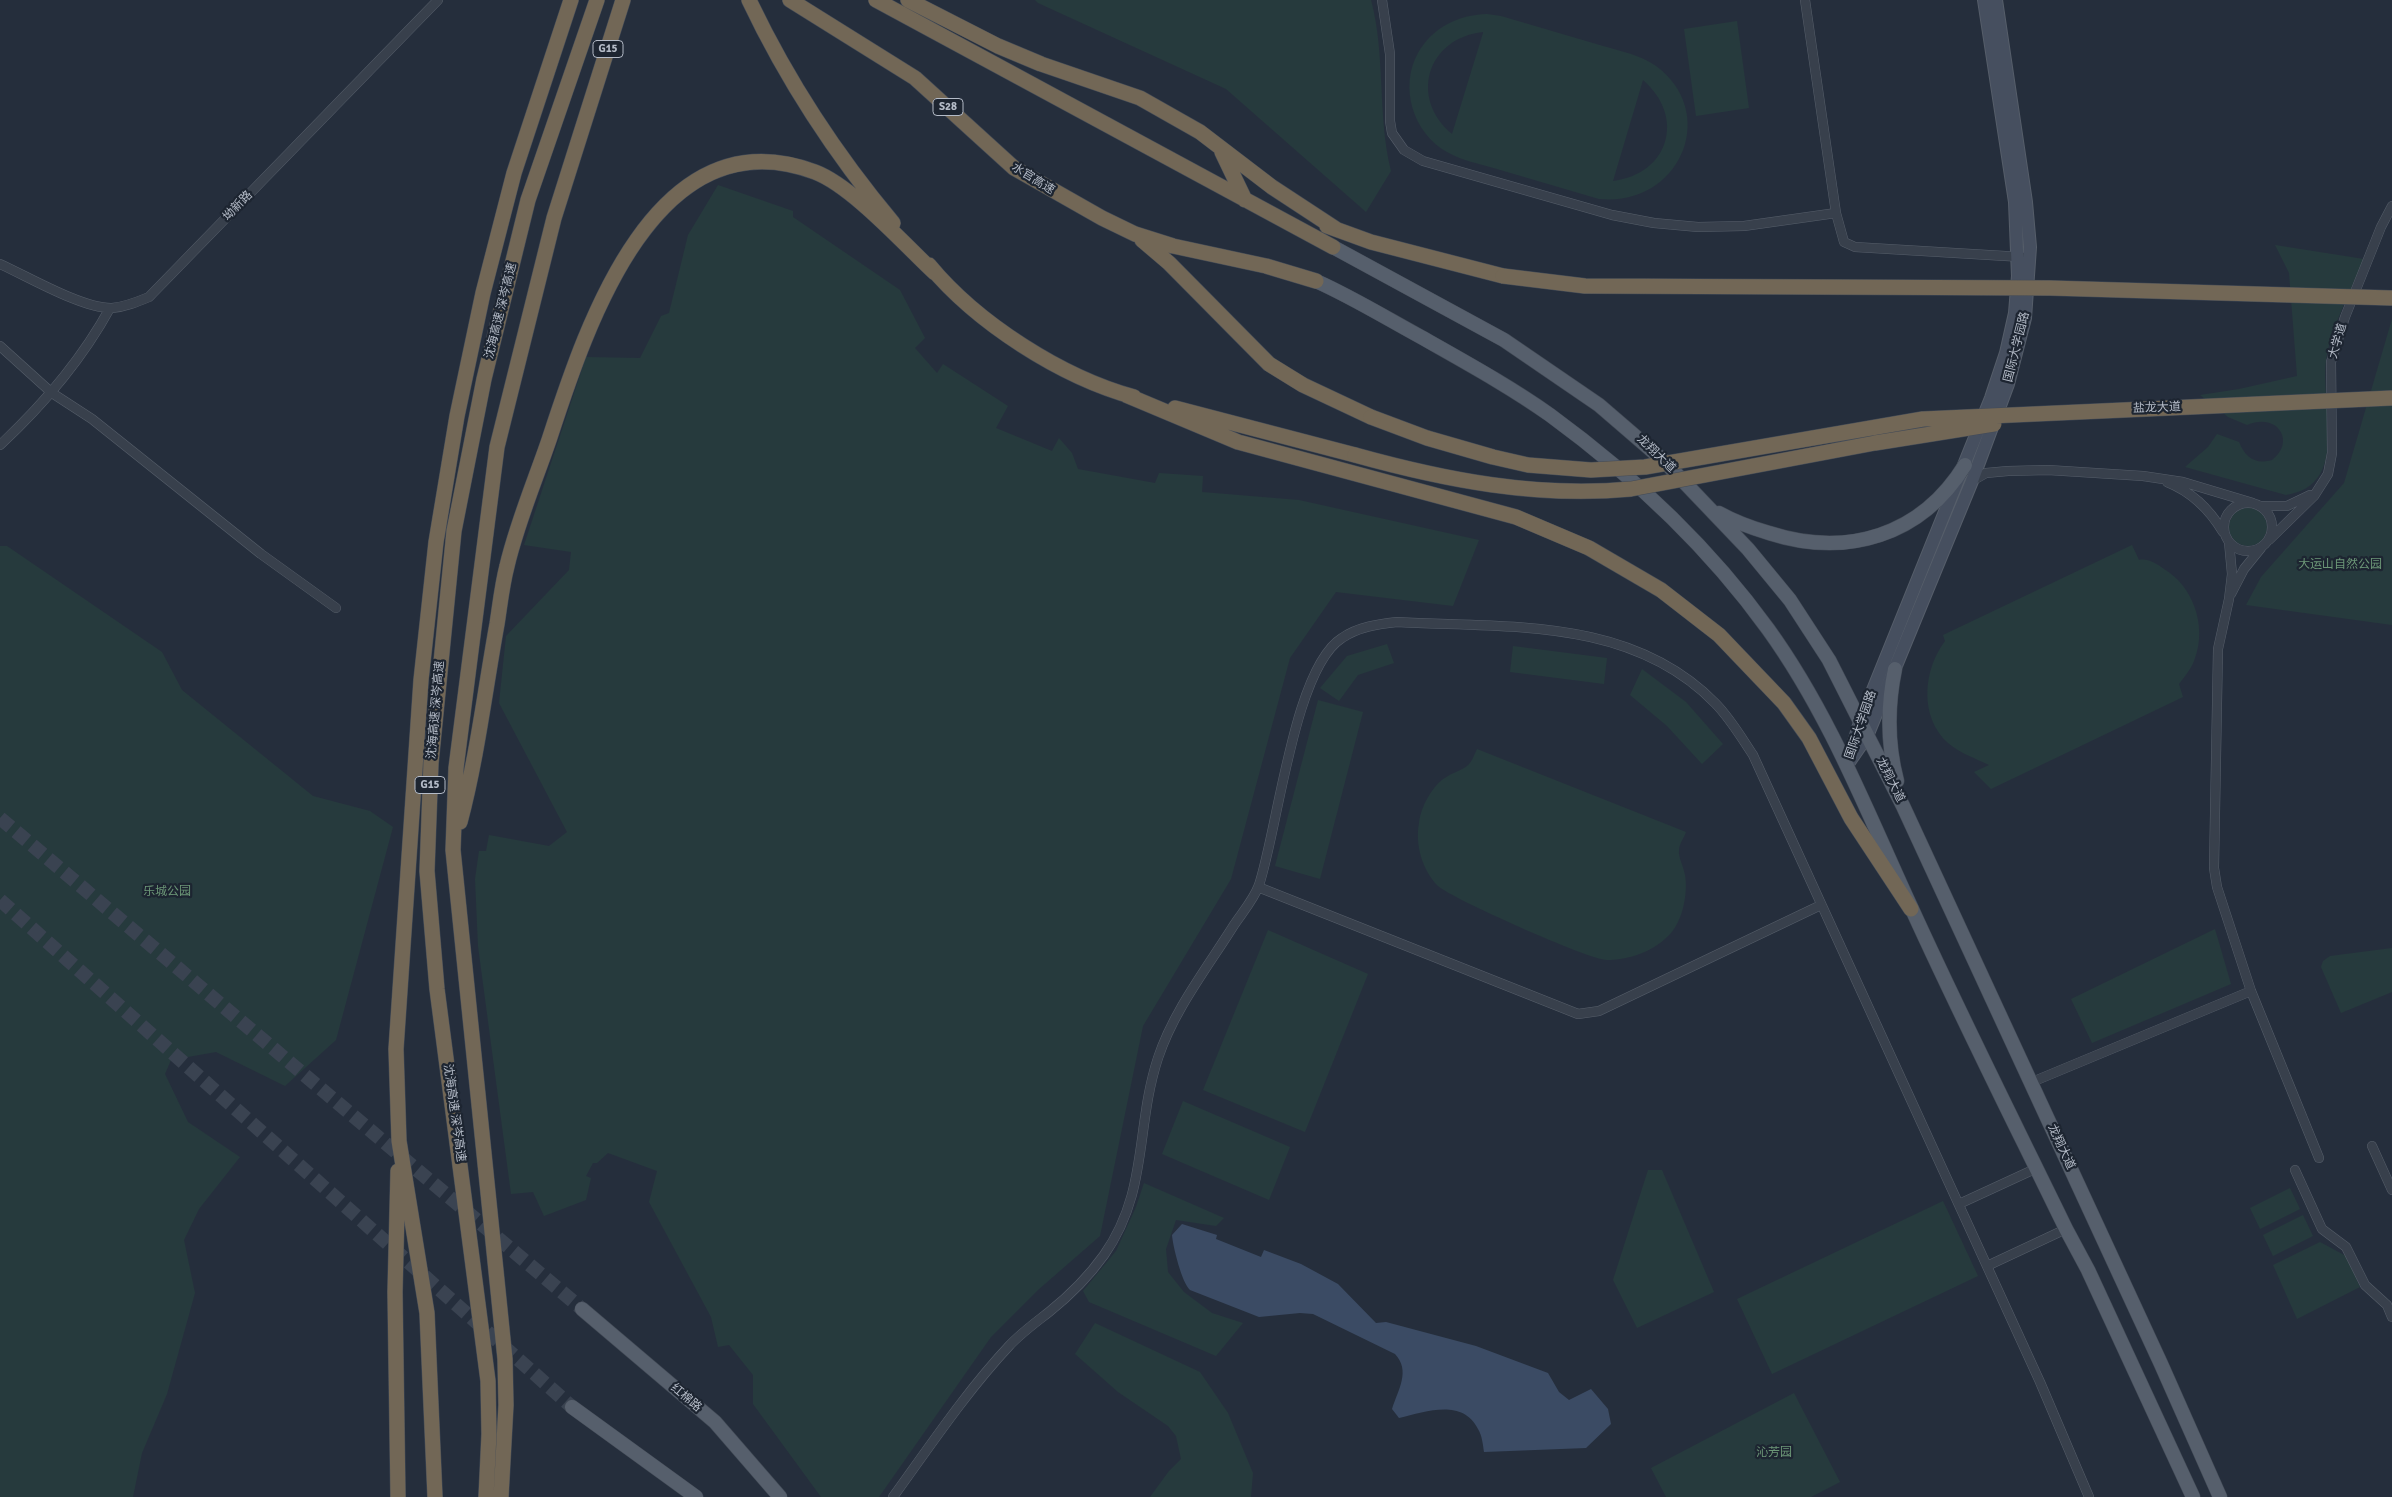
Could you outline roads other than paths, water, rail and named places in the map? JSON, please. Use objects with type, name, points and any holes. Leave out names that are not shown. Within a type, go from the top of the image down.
[{"type":"highway","points":[[398,1497],[395,1292],[399,1141],[396,1049],[421,680],[436,542],[457,416],[494,249],[514,172],[571,0]]},
{"type":"highway","name":"沈海高速 深岑高速","points":[[486,1497],[489,1443],[488,1381],[438,999],[427,871],[431,763],[454,531],[479,407],[528,200],[597,0]]},
{"type":"highway","name":"沈海高速 深岑高速","points":[[502,1494],[506,1405],[505,1359],[453,850],[456,768],[497,447],[554,218],[623,0]]},
{"type":"highway","points":[[749,0],[802,96],[830,140],[867,191],[935,273]]},
{"type":"highway","name":"水官高速","points":[[790,0],[915,78],[1014,168],[1046,188],[1135,234],[1173,246],[1294,273],[1316,281]]},
{"type":"highway","points":[[876,0],[1333,247]]},
{"type":"highway","points":[[908,0],[959,27],[1040,64],[1140,98],[1181,120],[1272,187],[1336,229]]},
{"type":"highway","points":[[923,0],[959,27]]},
{"type":"highway","points":[[1219,147],[1248,202],[1404,251],[1503,276],[1585,286],[2050,288],[2113,292],[2392,298]]},
{"type":"highway","points":[[453,850],[466,801],[507,566],[586,334],[612,280],[655,216],[687,185],[718,169],[750,161],[783,163],[818,173],[834,183],[853,197],[935,273],[965,304],[998,330],[1058,365],[1238,442],[1524,520],[1589,548],[1661,590],[1719,635],[1784,703],[1809,738],[1851,818],[1911,909]]},
{"type":"highway","name":"盐龙大道","points":[[1135,234],[1168,263],[1269,364],[1303,384],[1371,417],[1428,438],[1528,465],[1591,470],[1645,467],[1923,419],[2392,398]]},
{"type":"highway","points":[[1126,394],[1355,455],[1472,483],[1539,490],[1602,492],[1631,489],[1885,441],[2078,412]]},
{"type":"highway","points":[[399,1141],[427,1313],[435,1497]]},
{"type":"main road","name":"龙翔大道","points":[[1333,247],[1504,340],[1568,382],[1635,434],[1664,460],[1754,556],[1790,600],[1829,660],[1903,806],[2032,1082],[2220,1497]]},
{"type":"main road","points":[[1316,281],[1351,298],[1509,388],[1585,442],[1657,503],[1720,569],[1767,628],[1820,710],[1847,765],[1911,909],[2066,1229],[2088,1270],[2193,1497]]},
{"type":"main road","points":[[1702,502],[1741,524],[1780,537],[1824,544],[1860,542],[1891,531],[1922,513],[1946,492],[1965,465]]},
{"type":"main road","points":[[1894,669],[1888,708],[1888,729],[1891,760],[1903,806]]},
{"type":"main road","name":"红棉路","points":[[582,1309],[715,1422],[780,1497]]},
{"type":"main road","points":[[572,1406],[696,1497]]},
{"type":"street","name":"坳新路","points":[[0,264],[88,304],[110,308],[129,305],[149,297],[438,0]]},
{"type":"street","points":[[1382,0],[1390,54],[1390,121],[1392,133],[1404,150],[1423,161],[1612,215],[1661,224],[1698,227],[1744,226],[1836,213]]},
{"type":"street","points":[[1805,0],[1836,213],[1841,236],[1849,246],[2024,257]]},
{"type":"street","name":"国际大学园路","points":[[1847,765],[1867,736],[1972,482],[2008,384],[2021,339],[2028,298],[2024,257],[1984,0]]},
{"type":"street","name":"国际大学园路","points":[[1847,765],[1860,722],[1965,465],[1999,376],[2012,330],[2024,257],[2026,202],[1996,0]]},
{"type":"street","name":"大学道","points":[[2324,484],[2332,453],[2331,362],[2337,340],[2380,227],[2392,206]]},
{"type":"street","points":[[0,445],[52,393],[78,362],[110,308]]},
{"type":"street","points":[[0,346],[52,393],[92,419],[261,554],[336,608]]},
{"type":"street","points":[[1972,482],[1986,473],[2048,470],[2155,477],[2183,482],[2256,504],[2270,517],[2272,524],[2266,543],[2249,551],[2241,550],[2227,539],[2209,511],[2197,500],[2173,484],[2155,477]]},
{"type":"street","points":[[2319,1158],[2251,992],[2217,888],[2214,868],[2218,649],[2229,599],[2232,574],[2224,522],[2231,509],[2245,502],[2276,507],[2296,503],[2324,484]]},
{"type":"street","points":[[2229,599],[2244,569],[2266,543],[2324,484]]},
{"type":"street","points":[[893,1497],[998,1357],[1022,1333],[1076,1287],[1103,1257],[1115,1239],[1124,1222],[1136,1187],[1152,1079],[1166,1037],[1177,1016],[1258,887],[1298,720],[1315,670],[1327,651],[1340,638],[1376,624],[1397,622],[1572,633],[1629,646],[1653,656],[1677,671],[1716,704],[1735,727],[1753,754],[2043,1388],[2089,1497]]},
{"type":"street","points":[[1258,887],[1578,1014],[1599,1011],[1821,905]]},
{"type":"street","points":[[2032,1082],[2251,992]]},
{"type":"street","points":[[2372,1146],[2392,1190]]},
{"type":"street","points":[[1959,1204],[2037,1168]]},
{"type":"street","points":[[2295,1170],[2322,1229],[2346,1247],[2365,1285],[2386,1305],[2392,1317]]},
{"type":"street","points":[[1987,1266],[2066,1229]]},
{"type":"water","points":[[1182,1224],[1217,1235],[1216,1239],[1261,1257],[1264,1250],[1301,1264],[1338,1284],[1376,1323],[1386,1322],[1476,1346],[1548,1373],[1559,1392],[1569,1400],[1591,1389],[1608,1409],[1611,1424],[1586,1448],[1484,1452],[1479,1431],[1471,1419],[1463,1413],[1443,1410],[1399,1418],[1392,1409],[1403,1374],[1400,1360],[1395,1354],[1313,1314],[1300,1313],[1259,1317],[1190,1290],[1181,1273],[1172,1235]]},
{"type":"tunnel","points":[[0,818],[582,1309]]},
{"type":"tunnel","points":[[0,900],[572,1407]]},
{"type":"park label","name":"大运山自然公园","points":[[2340,565]]},
{"type":"park label","name":"乐城公园","points":[[167,892]]},
{"type":"park label","name":"沁芳园","points":[[1774,1453]]}]
